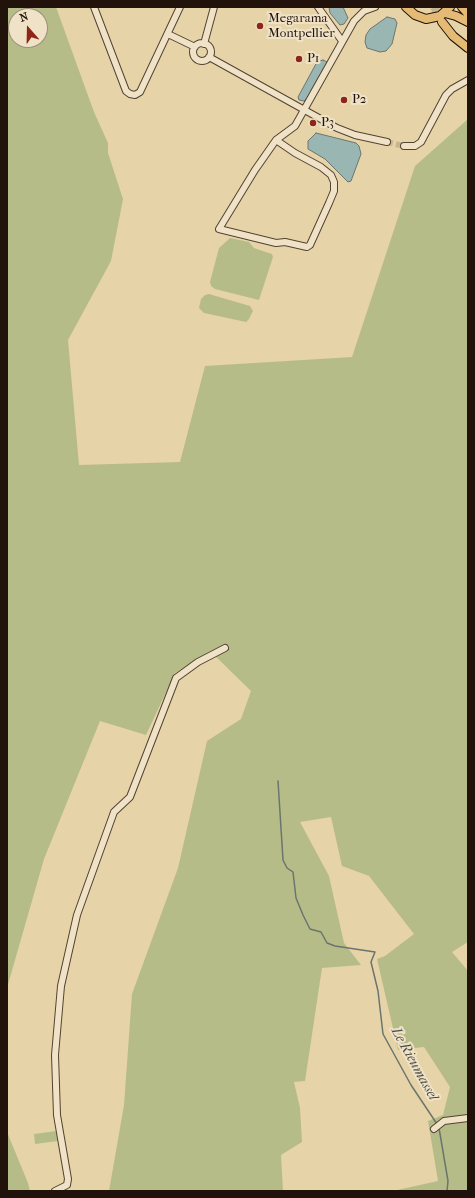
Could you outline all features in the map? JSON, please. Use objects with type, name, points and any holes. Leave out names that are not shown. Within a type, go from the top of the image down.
[{"type":"main road","points":[[406,7],[415,15],[426,19],[437,18],[448,10],[468,22]]},
{"type":"main road","points":[[462,7],[468,14]]},
{"type":"main road","points":[[442,22],[453,36],[468,48]]},
{"type":"street","points":[[94,7],[126,90],[131,95],[136,95],[140,92],[180,7]]},
{"type":"street","points":[[204,44],[214,7]]},
{"type":"street","points":[[318,7],[342,41]]},
{"type":"street","points":[[284,144],[304,111],[342,41],[358,16],[364,11],[375,7]]},
{"type":"street","points":[[168,34],[195,47]]},
{"type":"street","points":[[195,47],[200,44],[204,44],[210,48],[209,57]]},
{"type":"street","points":[[195,47],[194,54],[198,59],[202,60],[209,57]]},
{"type":"street","points":[[209,57],[304,111],[355,135],[387,142]]},
{"type":"street","points":[[404,146],[415,146],[421,142],[446,95],[452,89],[468,80]]},
{"type":"street","points":[[276,140],[284,144],[295,153],[322,167],[331,175],[334,182],[334,191],[310,245],[307,247],[285,242],[276,243],[219,229],[255,170],[276,140],[291,131]]},
{"type":"street","points":[[55,1191],[67,1185],[68,1179],[57,1115],[55,1055],[61,986],[77,915],[114,812],[130,797],[176,678],[198,662],[226,648]]},
{"type":"street","points":[[434,1129],[444,1121],[468,1118]]},
{"type":"green space","points":[[7,7],[56,7],[94,112],[108,143],[108,153],[123,199],[111,261],[68,340],[79,465],[180,462],[205,366],[352,357],[415,166],[468,119],[468,942],[452,952],[468,971],[468,1191],[393,1191],[438,1181],[428,1121],[443,1115],[450,1087],[424,1047],[398,1050],[377,959],[385,956],[414,934],[369,876],[342,866],[331,817],[300,822],[329,876],[344,943],[361,965],[322,968],[305,1081],[294,1082],[300,1108],[302,1142],[281,1155],[283,1191],[109,1191],[124,1105],[132,994],[178,868],[207,741],[241,719],[251,691],[210,651],[175,673],[146,735],[100,721],[44,859],[7,988]]},
{"type":"green space","points":[[230,238],[249,242],[254,248],[272,254],[273,257],[259,300],[215,289],[211,286],[210,282],[219,248]]},
{"type":"green space","points":[[209,294],[250,306],[253,311],[249,319],[246,322],[204,313],[199,308],[201,299],[205,295]]},
{"type":"green space","points":[[56,1131],[58,1141],[35,1144],[34,1134]]},
{"type":"green space","points":[[7,1132],[28,1183],[30,1191],[7,1191]]},
{"type":"water","points":[[329,7],[343,7],[348,18],[344,24],[340,25],[330,13]]},
{"type":"water","points":[[387,17],[395,19],[397,23],[392,44],[386,51],[380,52],[367,48],[365,42],[366,35],[370,29]]},
{"type":"water","points":[[323,60],[327,62],[325,68],[308,97],[304,101],[299,100],[298,97],[317,62]]},
{"type":"water","points":[[316,133],[356,143],[359,146],[361,154],[351,181],[348,182],[325,159],[308,149],[308,141]]},
{"type":"waterway","name":"Le Rieumassel","points":[[278,781],[283,860],[287,868],[293,872],[296,898],[303,915],[310,929],[321,932],[327,943],[335,946],[375,952],[371,962],[378,991],[383,1034],[411,1085],[437,1124]]},
{"type":"waterway","name":"Le Rieumassel","points":[[439,1128],[448,1181],[447,1191]]},
{"type":"tunnel","points":[[434,7],[442,22]]},
{"type":"tunnel","points":[[387,142],[404,146]]},
{"type":"place","name":"Megarama Montpellier","points":[[260,26]]},
{"type":"place","name":"P1","points":[[299,59]]},
{"type":"place","name":"P2","points":[[344,100]]},
{"type":"place","name":"P3","points":[[313,123]]}]
